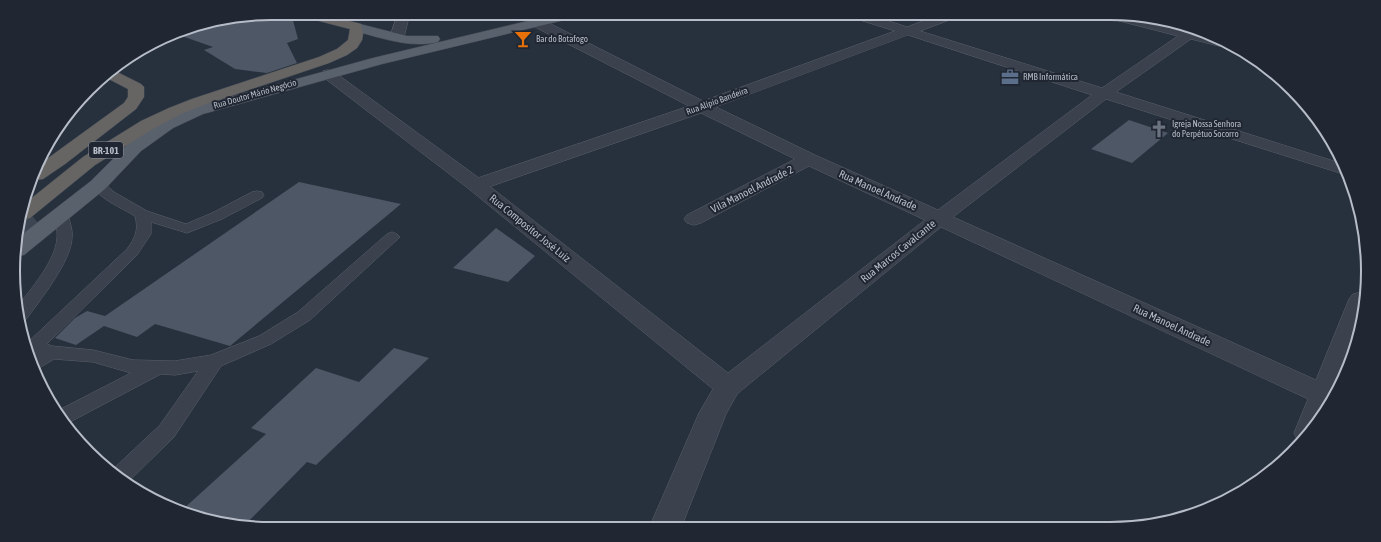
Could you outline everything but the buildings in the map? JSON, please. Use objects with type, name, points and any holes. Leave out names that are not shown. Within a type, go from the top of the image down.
[{"type":"highway","points":[[330,20],[356,27]]},
{"type":"highway","name":"Rua Doutor Mário Negócio","points":[[30,215],[118,153],[147,124],[198,102],[297,70],[338,54],[354,44],[358,35],[356,27]]},
{"type":"highway","name":"BR-101","points":[[41,172],[130,106],[136,98],[136,87],[114,76]]},
{"type":"main road","name":"Rua Doutor Mário Negócio","points":[[22,245],[98,185],[135,147],[167,124],[197,110],[328,74],[545,20]]},
{"type":"main road","name":"Rua Doutor Mário Negócio","points":[[356,27],[407,40],[446,39],[536,22]]},
{"type":"street","points":[[397,37],[402,20]]},
{"type":"street","points":[[872,20],[1339,168]]},
{"type":"street","name":"Rua Alípio Bandeira","points":[[476,185],[702,106],[936,20]]},
{"type":"street","name":"Rua Manoel Andrade","points":[[536,22],[809,159],[1327,396]]},
{"type":"street","name":"Rua Marcos Cavalcante","points":[[668,522],[713,413],[728,387],[940,218],[1104,93],[1191,33]]},
{"type":"street","name":"Rua Compositor José Luiz","points":[[328,74],[476,185],[728,387]]},
{"type":"street","name":"Vila Manoel Andrade 2","points":[[694,219],[809,159]]},
{"type":"street","points":[[1330,390],[1357,314]]},
{"type":"lane","points":[[98,185],[109,195],[142,214],[187,229],[217,216],[257,195]]},
{"type":"lane","points":[[23,311],[37,293],[56,262],[65,237],[61,213]]},
{"type":"lane","points":[[142,214],[146,225],[143,238],[132,252],[34,346],[51,352],[93,356],[133,367],[175,368],[214,361],[265,340],[304,316],[392,237]]},
{"type":"lane","points":[[37,362],[51,352]]},
{"type":"lane","points":[[123,473],[167,431],[214,361]]},
{"type":"lane","points":[[66,415],[158,367]]},
{"type":"tunnel","points":[[24,226],[37,216]]},
{"type":"place","name":"Bar do Botafogo","points":[[523,39]]},
{"type":"place","name":"RMB Informática","points":[[1010,77]]},
{"type":"place","name":"Igreja Nossa Senhora do Perpétuo Socorro","points":[[1159,129]]}]
